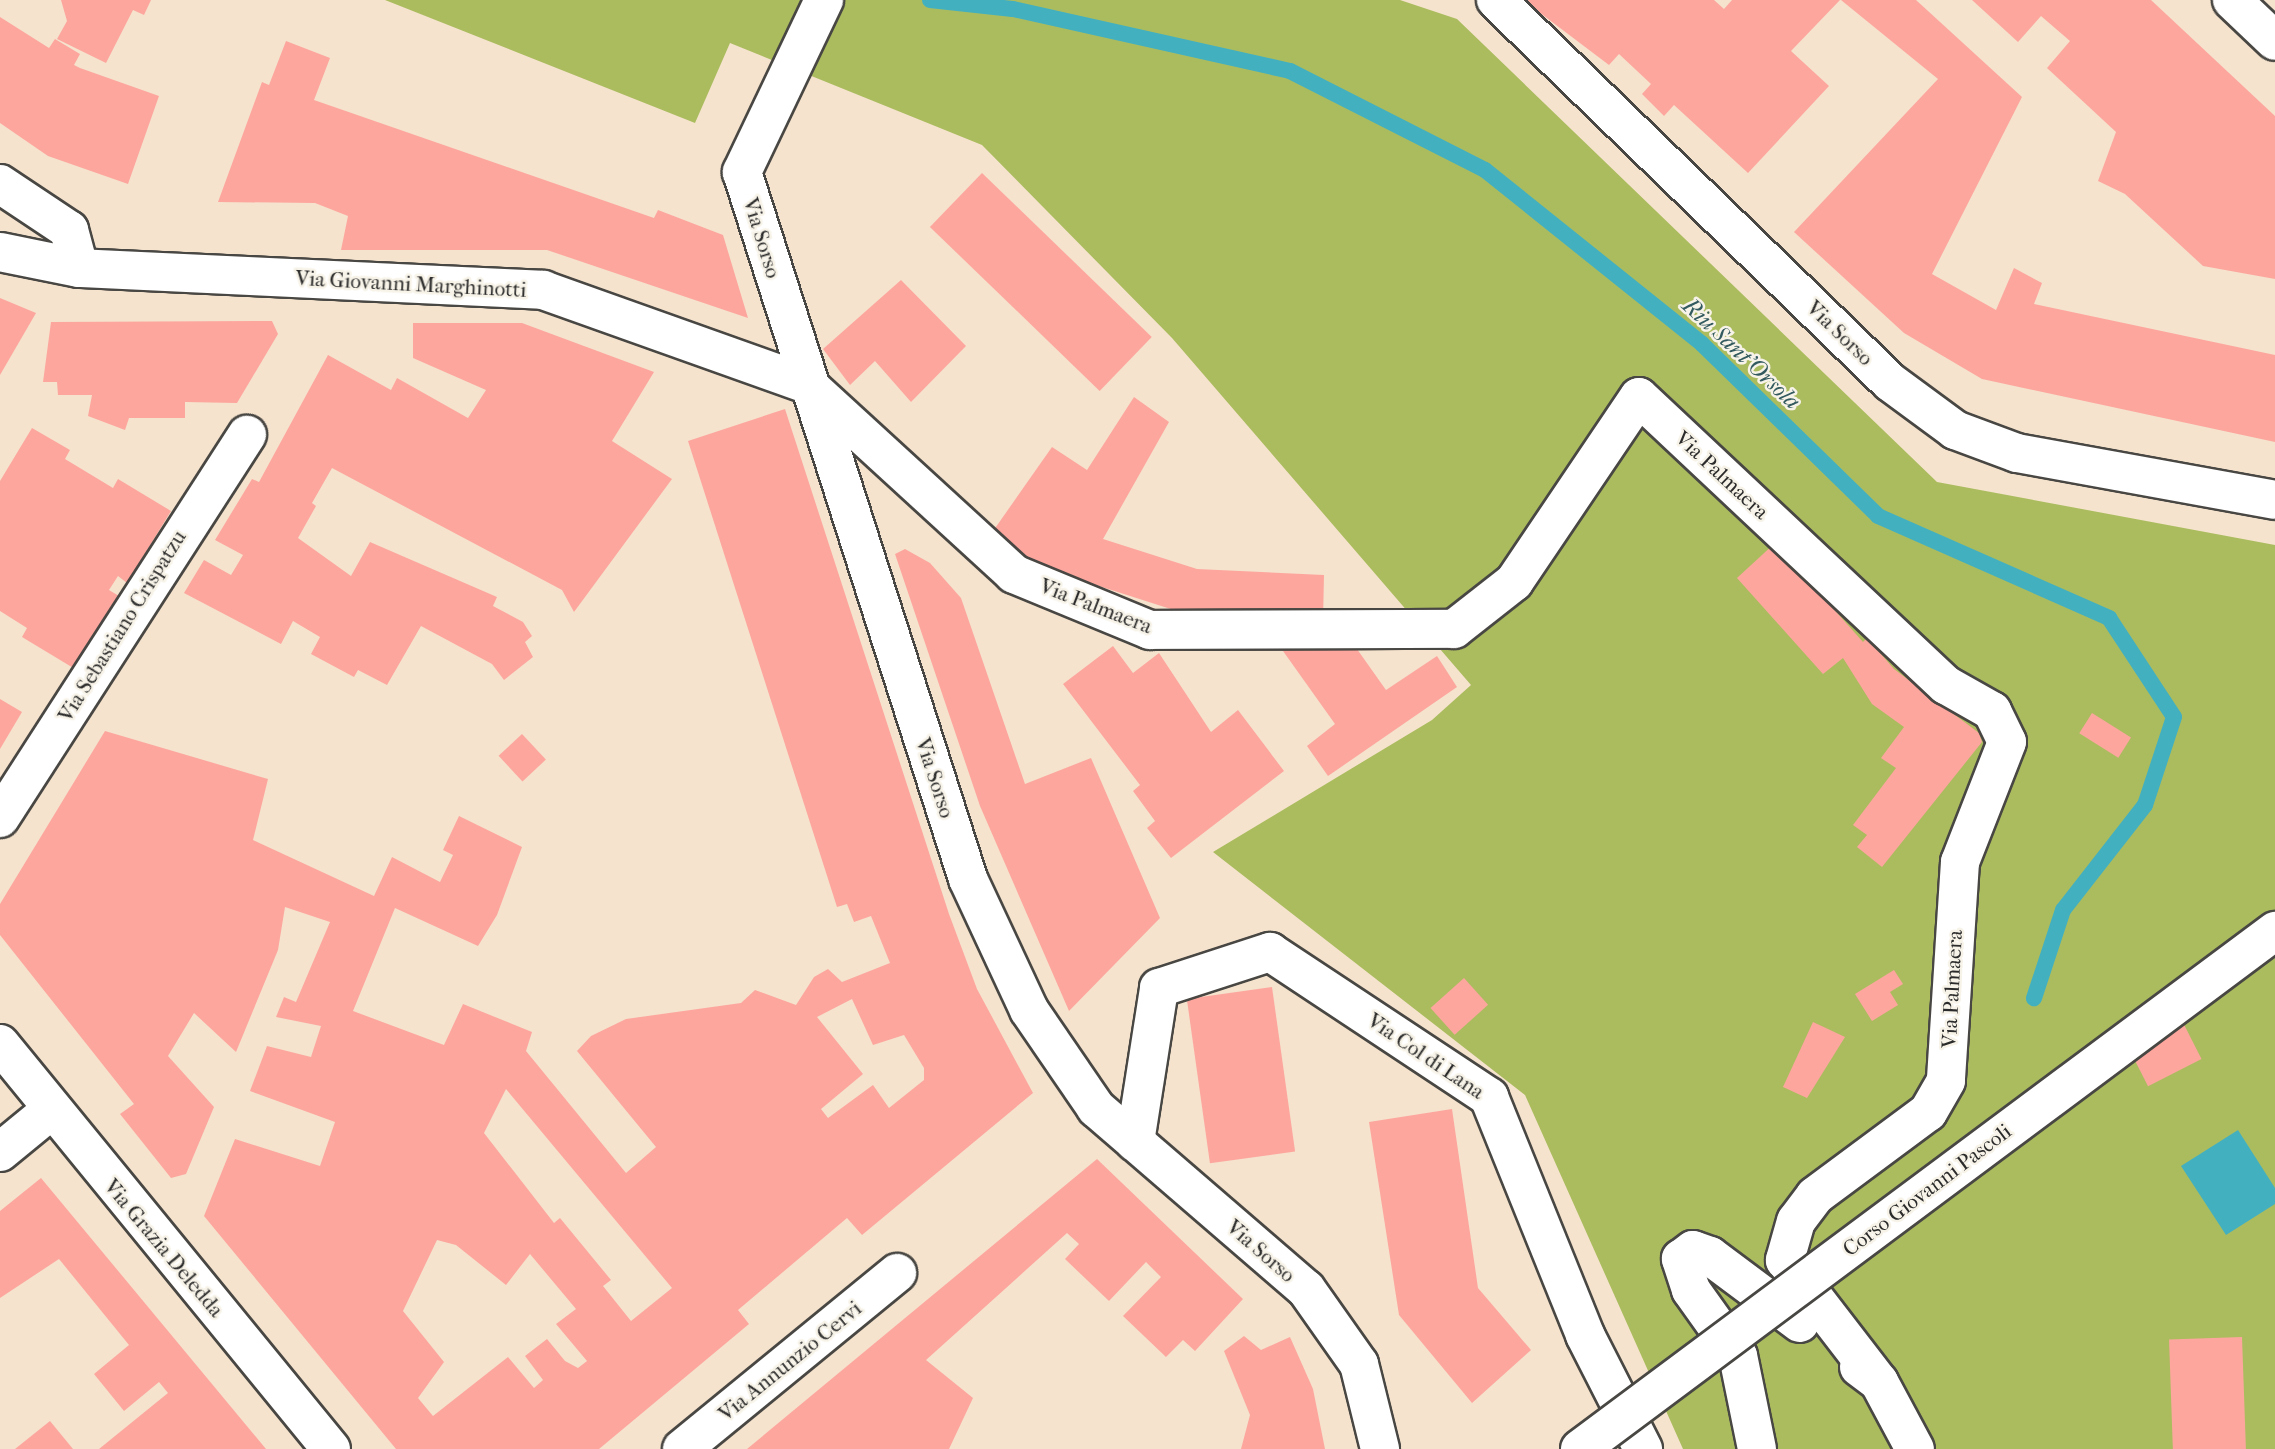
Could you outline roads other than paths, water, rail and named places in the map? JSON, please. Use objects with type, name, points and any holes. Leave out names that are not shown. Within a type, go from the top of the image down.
[{"type":"street","name":"Via Sorso","points":[[824,0],[742,172],[807,384],[968,879],[1029,1010],[1096,1108],[1306,1289],[1359,1364],[1380,1449]]},
{"type":"street","name":"Via Sorso","points":[[1496,0],[1889,382],[1955,430],[2017,453],[2275,500]]},
{"type":"street","points":[[2232,0],[2275,41]]},
{"type":"street","points":[[0,184],[69,230],[79,268]]},
{"type":"street","name":"Via Giovanni Marghinotti","points":[[0,252],[79,268],[543,290],[807,384]]},
{"type":"street","name":"Via Palmaera","points":[[807,384],[1014,574],[1150,630],[1278,632],[1454,629],[1514,582],[1639,397],[1946,685],[1992,711],[2007,742],[1960,862],[1947,1081],[1928,1112],[1815,1196],[1796,1221],[1784,1260],[1879,1382]]},
{"type":"street","name":"Via Sebastiano Crispatzu","points":[[0,818],[247,435]]},
{"type":"street","name":"Corso Giovanni Pascoli","points":[[1580,1449],[2275,931]]},
{"type":"street","name":"Via Col di Lana","points":[[1135,1142],[1159,988],[1270,952],[1489,1097],[1585,1335],[1643,1449]]},
{"type":"street","name":"Via Grazia Deledda","points":[[0,1044],[50,1111],[331,1449]]},
{"type":"street","points":[[0,1152],[50,1111]]},
{"type":"street","points":[[1758,1449],[1738,1356],[1691,1290],[1681,1259],[1693,1250],[1710,1256],[1879,1382],[1915,1449]]},
{"type":"street","name":"Via Annunzio Cervi","points":[[682,1449],[897,1273]]},
{"type":"water","points":[[2238,1130],[2275,1188],[2275,1204],[2226,1235],[2181,1166]]},
{"type":"waterway","name":"Riu Sant'Orsola","points":[[930,0],[1013,9],[1290,71],[1485,170],[1702,344],[1878,516],[2109,618],[2174,717],[2145,805],[2063,910],[2034,998]]}]
